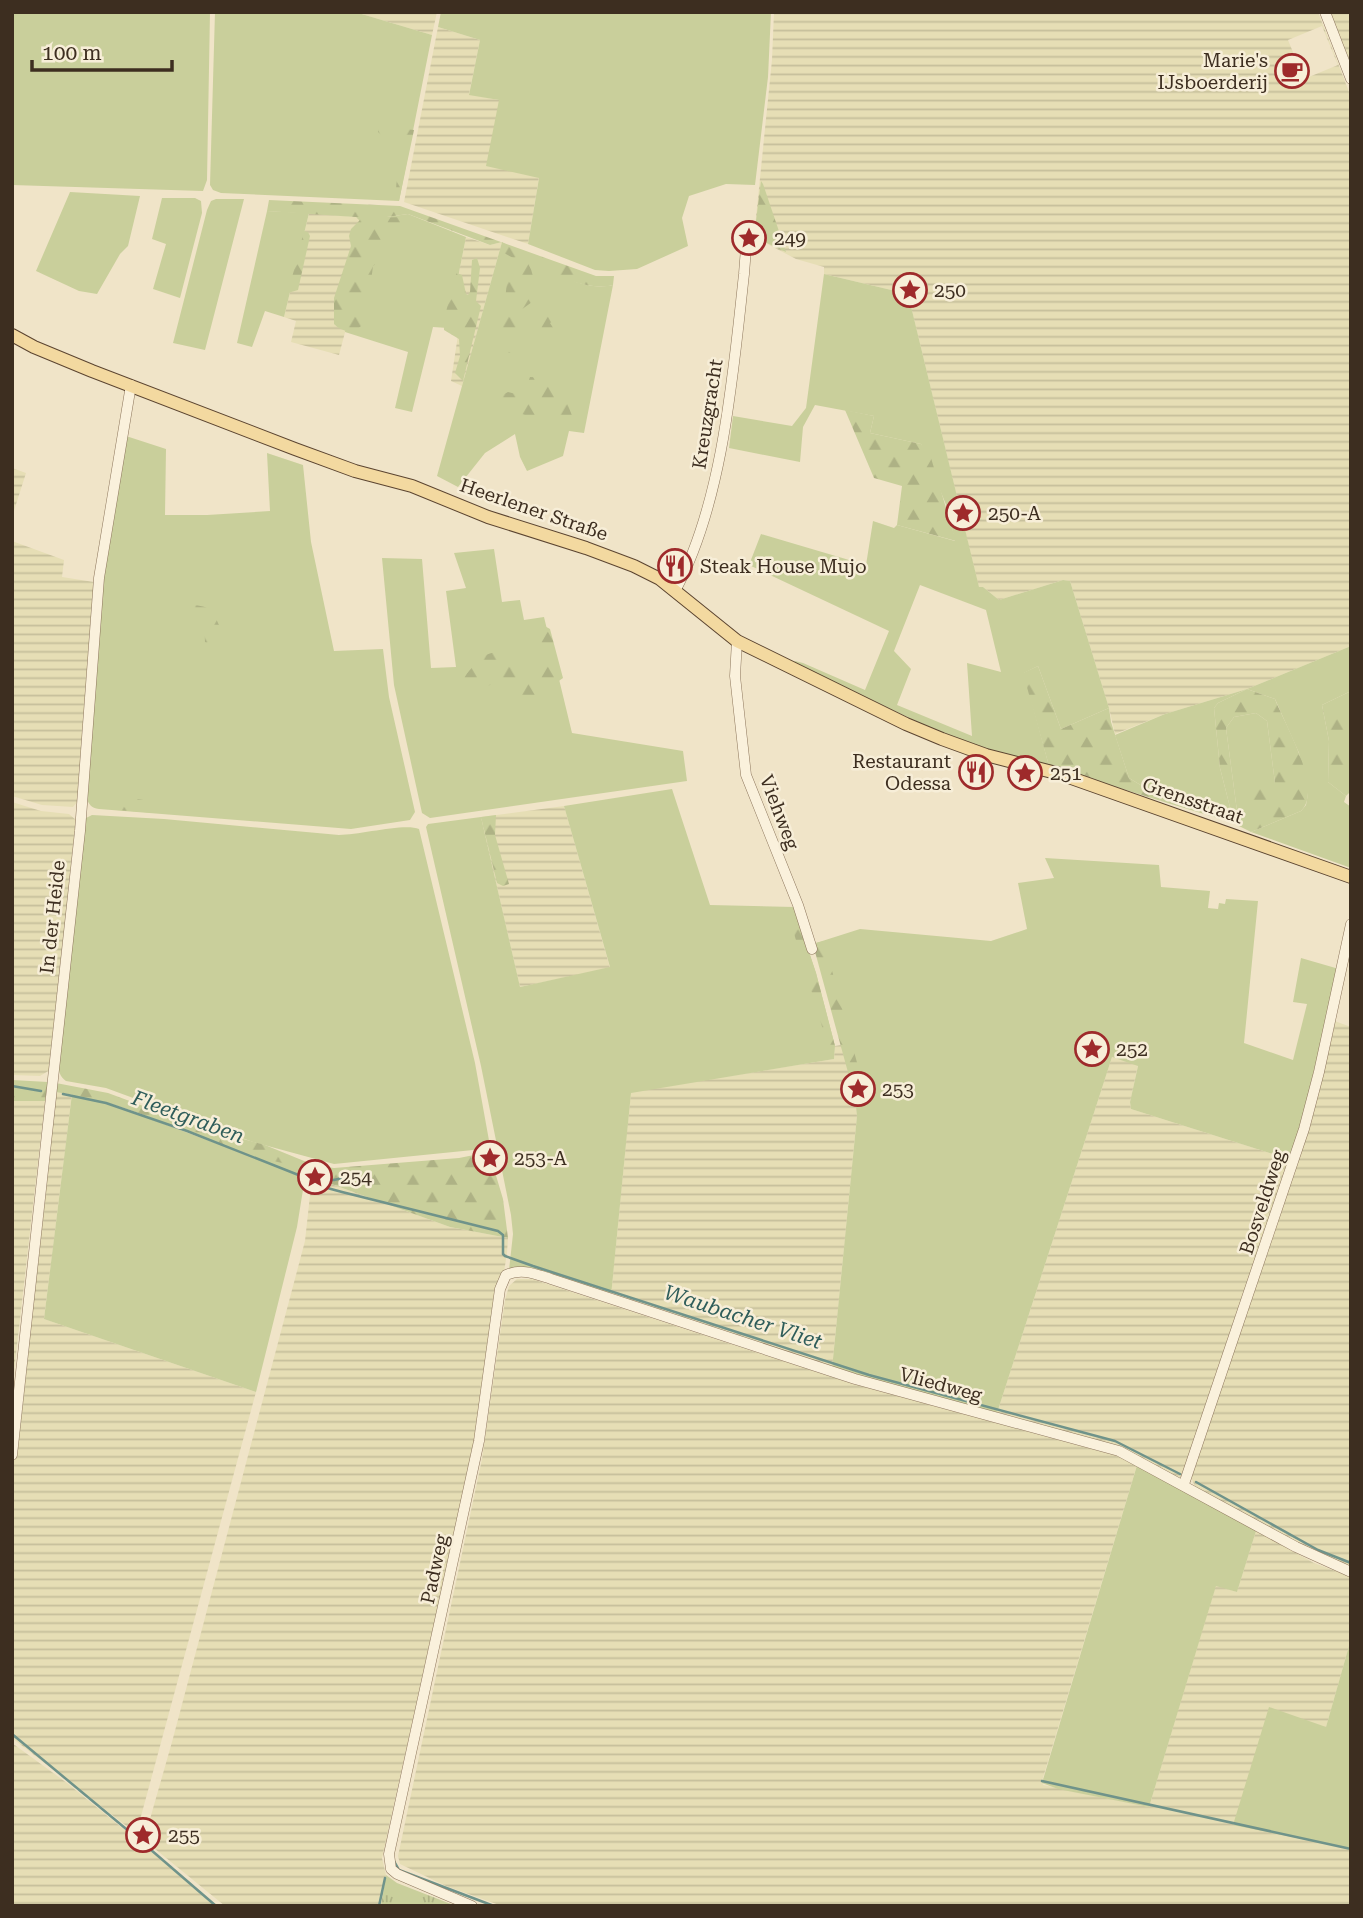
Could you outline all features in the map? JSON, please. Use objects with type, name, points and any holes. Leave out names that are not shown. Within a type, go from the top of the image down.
[{"type":"main road","name":"Heerlener Straße","points":[[12,335],[53,355],[355,471],[390,478],[514,526],[610,556],[643,570],[737,641],[906,724],[975,751],[1020,764]]},
{"type":"main road","name":"Grensstraat","points":[[1020,764],[1060,774],[1351,877]]},
{"type":"street","points":[[1325,12],[1351,79]]},
{"type":"street","name":"Kreuzgracht","points":[[674,591],[684,573],[716,477],[744,274],[746,248],[740,239]]},
{"type":"street","name":"In der Heide","points":[[12,1455],[80,831],[99,578],[131,385]]},
{"type":"street","name":"Viehweg","points":[[737,641],[736,676],[746,775],[798,905],[812,948]]},
{"type":"street","name":"Bosveldweg","points":[[1184,1484],[1304,1129],[1351,924]]},
{"type":"street","name":"Vliedweg","points":[[506,1275],[517,1271],[536,1274],[855,1379],[1127,1454],[1296,1547],[1351,1572]]},
{"type":"street","name":"Padweg","points":[[472,1906],[408,1880],[391,1869],[388,1854],[480,1441],[500,1289],[506,1275]]},
{"type":"shaded area","points":[[355,12],[437,12],[432,35]]},
{"type":"shaded area","points":[[774,12],[1318,12],[1351,97],[1351,646],[1247,689],[1165,714],[1115,734],[1070,581],[1063,580],[999,600],[983,587],[979,588],[908,294],[824,274],[824,267],[796,259],[754,237],[772,60]],"holes":[[[1322,26],[1338,65],[1304,79],[1288,40]]]},
{"type":"shaded area","points":[[1330,12],[1351,12],[1351,65],[1332,17]]},
{"type":"shaded area","points":[[438,27],[480,40],[469,94],[499,100],[539,177],[528,244],[404,202]]},
{"type":"shaded area","points":[[309,213],[359,219],[359,250],[348,321],[339,355],[291,342],[296,321],[284,317]]},
{"type":"shaded area","points":[[466,237],[490,245],[502,242],[462,386],[451,381],[458,335],[448,328]]},
{"type":"shaded area","points":[[12,468],[26,473],[12,517]]},
{"type":"shaded area","points":[[12,541],[64,560],[62,577],[94,582],[78,801],[73,807],[42,805],[12,796]]},
{"type":"shaded area","points":[[12,802],[41,811],[69,814],[76,820],[50,1070],[40,1076],[12,1075]]},
{"type":"shaded area","points":[[564,806],[610,968],[520,987],[481,817]]},
{"type":"shaded area","points":[[1332,1020],[1351,1027],[1351,1568],[1313,1552],[1196,1489],[1191,1477]]},
{"type":"shaded area","points":[[841,1045],[854,1090],[857,1116],[832,1369],[611,1296],[631,1092],[834,1059],[835,1046]]},
{"type":"shaded area","points":[[1112,1057],[1138,1065],[1131,1109],[1292,1160],[1184,1475],[1180,1477],[1173,1476],[1135,1455],[997,1413]]},
{"type":"shaded area","points":[[54,1092],[72,1094],[44,1319],[256,1392],[140,1820],[133,1831],[12,1738],[12,1469]]},
{"type":"shaded area","points":[[12,1101],[45,1101],[12,1389]]},
{"type":"shaded area","points":[[312,1177],[450,1227],[508,1238],[507,1253],[484,1399],[382,1858],[386,1875],[381,1906],[225,1906],[144,1840],[305,1241]]},
{"type":"shaded area","points":[[517,1279],[532,1279],[853,1384],[1117,1456],[1137,1465],[1043,1785],[1149,1807],[1216,1585],[1237,1592],[1256,1531],[1314,1563],[1351,1577],[1351,1639],[1326,1727],[1233,1824],[1351,1849],[1351,1906],[502,1906],[446,1886],[400,1864],[398,1856],[482,1459],[505,1300],[509,1286]]},
{"type":"shaded area","points":[[12,1743],[67,1783],[218,1906],[12,1906]]},
{"type":"green space","points":[[12,12],[210,12],[207,180],[203,191],[12,185]]},
{"type":"green space","points":[[215,12],[355,12],[432,35],[399,201],[221,193],[213,190],[210,185]]},
{"type":"green space","points":[[441,12],[771,12],[768,77],[755,185],[726,184],[689,196],[682,218],[688,246],[637,269],[595,270],[528,244],[539,178],[486,166],[499,100],[469,95],[480,40],[438,27]]},
{"type":"green space","points":[[378,126],[414,130],[399,201],[396,188],[404,143],[381,134],[378,132]]},
{"type":"green space","points":[[761,181],[763,184],[786,252],[754,237]]},
{"type":"green space","points":[[70,192],[140,196],[128,246],[120,254],[97,294],[79,291],[36,271]]},
{"type":"green space","points":[[162,198],[195,198],[201,201],[202,213],[180,298],[153,289],[166,244],[152,239]]},
{"type":"green space","points":[[244,199],[205,350],[173,343],[207,210],[211,201]]},
{"type":"green space","points":[[269,200],[400,206],[501,242],[490,245],[408,214],[355,217],[267,211]]},
{"type":"green space","points":[[267,211],[309,213],[284,317],[265,311],[252,347],[237,343]]},
{"type":"green space","points":[[408,214],[466,237],[448,328],[433,327],[412,412],[395,408],[408,352],[345,332],[359,250],[359,220],[356,217]]},
{"type":"green space","points":[[362,218],[412,218],[407,227],[383,243],[383,259],[373,266],[366,320],[355,330],[338,328],[334,324],[334,298],[351,246],[351,229]]},
{"type":"green space","points":[[304,231],[310,236],[298,290],[288,293]]},
{"type":"green space","points":[[502,242],[570,280],[599,286],[613,285],[584,433],[569,431],[563,456],[527,471],[520,457],[515,434],[485,453],[458,487],[437,476]]},
{"type":"green space","points":[[502,242],[596,276],[614,276],[613,285],[581,284],[529,265],[534,283],[532,302],[514,315],[522,340],[520,349],[509,353],[500,347],[509,263],[519,261],[504,253]]},
{"type":"green space","points":[[477,258],[480,268],[476,301],[481,306],[463,381],[455,373],[460,356],[459,339],[444,330],[444,325],[455,276],[457,273],[462,275],[468,295],[472,260]]},
{"type":"green space","points":[[824,274],[908,294],[979,587],[983,587],[999,600],[1063,580],[1070,581],[1109,708],[1061,729],[1038,666],[1024,673],[1049,766],[980,749],[952,738],[793,663],[803,663],[865,690],[889,631],[749,565],[761,534],[866,565],[873,521],[955,541],[947,507],[921,444],[870,433],[874,416],[815,405],[803,427],[800,462],[729,448],[733,416],[792,426],[806,408]],"holes":[[[920,585],[986,610],[1001,672],[967,663],[972,736],[897,705],[911,669],[894,651]]]},
{"type":"green space","points":[[551,307],[558,313],[557,319],[550,323],[557,334],[555,338],[542,340],[538,336],[545,308]]},
{"type":"green space","points":[[530,377],[555,378],[567,387],[568,405],[574,421],[563,431],[557,428],[547,414],[522,414],[520,405],[502,409],[499,403],[502,395],[508,392],[520,395],[524,393]]},
{"type":"green space","points":[[845,410],[874,416],[870,433],[921,444],[931,458],[956,541],[897,525],[902,486],[874,478]]},
{"type":"green space","points":[[126,436],[166,449],[165,515],[270,511],[267,453],[303,465],[311,542],[334,651],[383,649],[389,697],[415,812],[410,820],[351,829],[99,809],[89,804],[86,798],[103,571]]},
{"type":"green space","points":[[494,549],[502,602],[520,600],[524,620],[544,617],[572,733],[683,751],[687,781],[430,818],[422,813],[394,685],[382,558],[422,559],[431,668],[456,667],[446,591],[466,588],[454,553]]},
{"type":"green space","points":[[185,604],[208,608],[211,611],[225,636],[226,643],[222,647],[211,648],[205,642],[204,621],[181,611]]},
{"type":"green space","points":[[541,624],[550,629],[563,678],[531,701],[523,702],[511,686],[504,682],[460,697],[460,686],[464,677],[487,654],[494,653],[512,660],[533,663],[537,652],[532,630]]},
{"type":"green space","points":[[1351,646],[1351,691],[1322,705],[1329,741],[1328,782],[1346,796],[1344,802],[1351,807],[1351,868],[1251,832],[1301,811],[1306,805],[1308,794],[1299,753],[1275,699],[1247,689]]},
{"type":"green space","points":[[1038,666],[1061,729],[1109,708],[1129,778],[1157,795],[1161,801],[1049,766],[1023,673]]},
{"type":"green space","points":[[1247,689],[1218,703],[1214,708],[1220,768],[1234,823],[1161,801],[1157,795],[1129,778],[1115,735],[1165,714]]},
{"type":"green space","points":[[1247,689],[1275,699],[1300,756],[1308,788],[1307,801],[1301,811],[1251,832],[1247,822],[1251,810],[1243,788],[1275,783],[1267,721],[1256,713],[1234,717],[1226,728],[1239,826],[1234,823],[1220,768],[1214,708],[1218,703]]},
{"type":"green space","points":[[1351,691],[1351,791],[1346,796],[1328,782],[1329,741],[1322,705]]},
{"type":"green space","points":[[1256,713],[1267,721],[1275,783],[1252,810],[1251,832],[1239,826],[1226,728],[1234,717]]},
{"type":"green space","points":[[672,789],[710,905],[794,907],[816,973],[835,1046],[834,1059],[631,1093],[611,1296],[509,1270],[513,1234],[511,1215],[481,1066],[426,827],[428,824],[481,817],[520,987],[610,967],[564,806]]},
{"type":"green space","points":[[137,799],[150,801],[157,813],[117,810],[122,802]]},
{"type":"green space","points":[[92,815],[339,835],[403,827],[419,829],[475,1063],[490,1146],[483,1149],[334,1164],[253,1142],[106,1088],[66,1081],[60,1074],[59,1060],[85,823],[86,818]]},
{"type":"green space","points":[[496,815],[495,835],[509,884],[503,886],[497,883],[481,817]]},
{"type":"green space","points":[[1045,858],[1159,865],[1161,887],[1210,891],[1208,908],[1218,909],[1219,903],[1225,904],[1226,899],[1258,901],[1244,1043],[1293,1060],[1307,1004],[1293,1002],[1301,958],[1339,969],[1292,1160],[1131,1109],[1130,1102],[1138,1066],[1112,1057],[997,1413],[832,1369],[857,1116],[854,1090],[816,943],[860,929],[991,941],[1027,929],[1018,883],[1054,878]]},
{"type":"green space","points":[[786,907],[794,907],[816,973],[835,1046],[829,1047],[827,1043]]},
{"type":"green space","points":[[824,941],[862,1081],[860,1085],[852,1087],[814,948],[816,943]]},
{"type":"green space","points":[[12,1080],[48,1082],[45,1101],[12,1101]]},
{"type":"green space","points":[[56,1083],[108,1093],[200,1127],[265,1145],[309,1163],[306,1171],[247,1155],[125,1108],[54,1092]]},
{"type":"green space","points":[[72,1094],[94,1098],[242,1153],[289,1163],[306,1171],[297,1227],[256,1392],[44,1319]]},
{"type":"green space","points":[[489,1152],[503,1199],[508,1238],[450,1227],[312,1177],[313,1165],[334,1168],[459,1158]]},
{"type":"green space","points":[[1138,1462],[1254,1526],[1256,1531],[1237,1592],[1216,1586],[1149,1807],[1058,1789],[1042,1783]]},
{"type":"green space","points":[[1351,1639],[1351,1849],[1233,1825],[1269,1707],[1326,1727]]},
{"type":"green space","points":[[386,1875],[397,1883],[456,1906],[381,1906]]},
{"type":"waterway","name":"Fleetgraben","points":[[12,1086],[41,1091]]},
{"type":"waterway","name":"Fleetgraben","points":[[63,1094],[106,1103],[187,1131],[301,1176]]},
{"type":"waterway","name":"Waubacher Vliet","points":[[316,1177],[320,1186],[498,1231],[503,1235],[503,1254],[533,1266],[869,1375],[1115,1441],[1180,1474]]},
{"type":"waterway","name":"Fleetgraben","points":[[318,1178],[342,1178]]},
{"type":"waterway","name":"Waubacher Vliet","points":[[1196,1482],[1318,1550],[1351,1563]]},
{"type":"waterway","points":[[12,1734],[131,1833]]},
{"type":"waterway","points":[[1042,1781],[1351,1849]]},
{"type":"waterway","points":[[143,1843],[216,1906]]},
{"type":"waterway","points":[[394,1861],[399,1870],[494,1906]]},
{"type":"waterway","points":[[379,1906],[385,1878]]},
{"type":"place","name":"Marie's IJsboerderij","points":[[1292,71]]},
{"type":"place","name":"249","points":[[749,238]]},
{"type":"place","name":"250","points":[[910,290]]},
{"type":"place","name":"250-A","points":[[963,513]]},
{"type":"place","name":"Steak House Mujo","points":[[675,566]]},
{"type":"place","name":"Restaurant Odessa","points":[[976,772]]},
{"type":"place","name":"251","points":[[1025,773]]},
{"type":"place","name":"252","points":[[1092,1049]]},
{"type":"place","name":"253","points":[[858,1089]]},
{"type":"place","name":"253-A","points":[[490,1158]]},
{"type":"place","name":"254","points":[[315,1177]]},
{"type":"place","name":"255","points":[[143,1835]]}]
